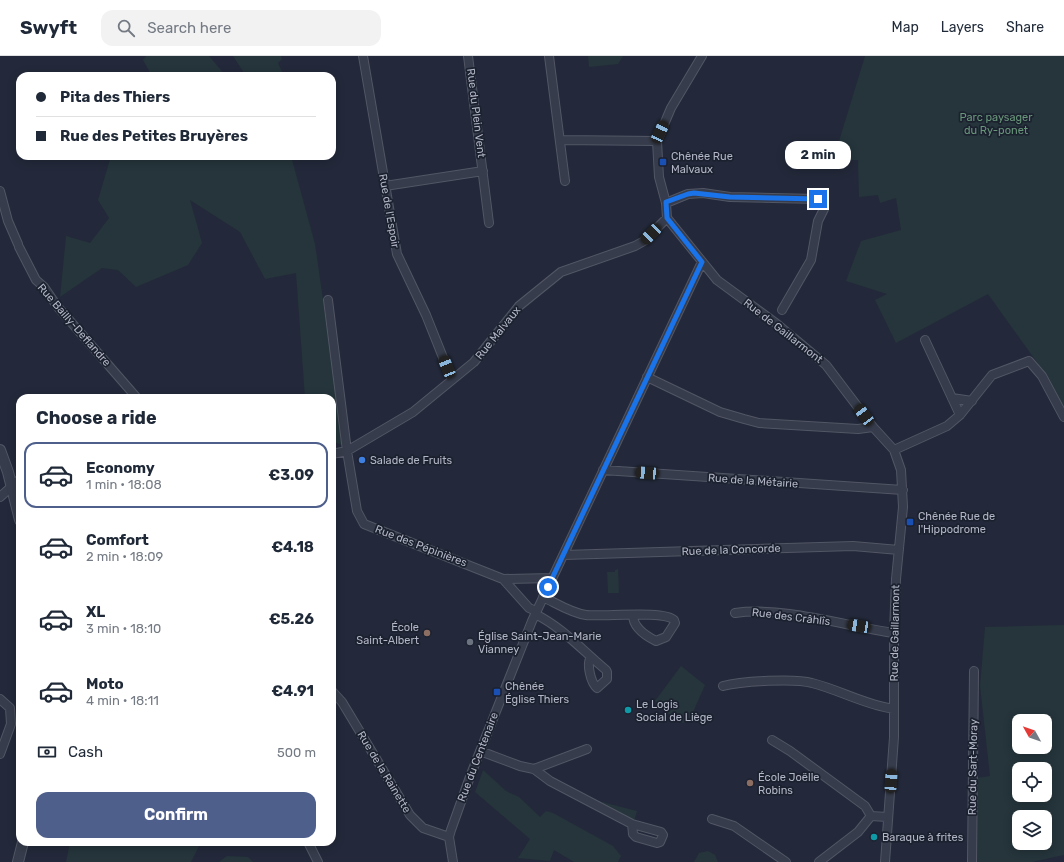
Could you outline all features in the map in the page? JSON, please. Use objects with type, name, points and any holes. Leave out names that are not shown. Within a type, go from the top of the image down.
[{"type":"street","name":"Rue de l'Espoir","points":[[363,56],[384,186],[397,254],[426,315],[452,380]]},
{"type":"street","name":"Rue du Plein Vent","points":[[468,56],[490,223]]},
{"type":"street","points":[[550,56],[565,181]]},
{"type":"street","points":[[667,218],[666,202],[659,177],[657,140],[671,108],[702,56]]},
{"type":"street","points":[[560,140],[657,140]]},
{"type":"street","name":"Rue du Plein Vent","points":[[384,186],[483,171]]},
{"type":"street","name":"Rue Bailly-Deflandre","points":[[0,191],[8,221],[18,246],[36,280],[44,287],[57,306],[134,394]]},
{"type":"street","points":[[666,202],[688,194],[703,193],[730,197],[818,199],[822,202],[824,209],[818,221],[811,260],[782,310]]},
{"type":"street","name":"Rue Malvaux","points":[[336,453],[347,451],[413,412],[474,362],[519,306],[561,272],[635,246],[644,241],[667,218]]},
{"type":"street","name":"Rue de Gaillarmont","points":[[667,218],[717,280],[777,324],[822,361],[873,427],[894,450],[901,470],[903,490],[903,524],[899,550],[894,633],[893,752],[887,816],[885,862]]},
{"type":"street","name":"Rue du Centenaire","points":[[453,862],[449,837],[480,751],[535,613],[564,555],[702,262]]},
{"type":"street","name":"Rue des Pépinières","points":[[328,300],[347,451],[357,511],[364,524],[503,579],[552,578]]},
{"type":"street","points":[[925,340],[960,415]]},
{"type":"street","points":[[894,450],[947,426],[960,415],[992,375],[1029,361],[1042,376],[1064,417]]},
{"type":"street","points":[[647,377],[720,412],[758,423],[858,429],[873,427]]},
{"type":"street","points":[[952,398],[972,401]]},
{"type":"street","points":[[0,450],[16,482],[0,497]]},
{"type":"street","name":"Rue de la Métairie","points":[[603,470],[903,490]]},
{"type":"street","name":"Rue de la Concorde","points":[[564,555],[853,546],[899,550]]},
{"type":"street","name":"Rue des Pépinières","points":[[503,579],[529,608],[550,622],[591,657]]},
{"type":"street","points":[[543,597],[584,615],[615,616],[633,615],[667,616],[671,617],[675,623],[666,637],[656,641],[638,627],[633,619],[633,615]]},
{"type":"street","name":"Rue des Crâhlîs","points":[[735,613],[751,611],[796,616],[894,633]]},
{"type":"street","name":"Rue du Sart-Moray","points":[[972,862],[974,671]]},
{"type":"street","points":[[724,686],[736,682],[811,682],[880,707],[894,709]]},
{"type":"street","name":"Rue de la Rainette","points":[[336,695],[342,702],[410,815],[423,828],[449,837]]},
{"type":"street","points":[[0,699],[10,708],[11,724],[0,754]]},
{"type":"street","points":[[772,740],[790,751],[865,806],[871,816]]},
{"type":"street","points":[[534,769],[587,749]]},
{"type":"street","points":[[480,751],[534,769],[550,781],[632,824]]},
{"type":"street","points":[[871,816],[887,816]]},
{"type":"street","points":[[819,862],[858,832],[871,816]]},
{"type":"street","points":[[712,819],[734,826],[786,862]]},
{"type":"street","points":[[18,862],[22,846]]},
{"type":"street","points":[[310,846],[318,862]]},
{"type":"green space","points":[[146,56],[209,56],[223,72],[150,72],[143,60]]},
{"type":"green space","points":[[233,56],[281,56],[282,59],[278,63],[282,72],[243,72]]},
{"type":"green space","points":[[588,56],[623,56],[618,64],[589,67]]},
{"type":"green space","name":"Parc paysager du Ry-ponet","points":[[865,56],[1064,56],[1064,407],[1041,368],[988,294],[896,343],[875,300],[887,294],[846,281],[861,241],[901,230],[896,198],[880,203],[878,195],[859,197],[858,160],[824,160],[824,153],[836,151]]},
{"type":"green space","points":[[110,160],[292,160],[315,244],[344,446],[336,443],[336,394],[305,394],[296,273],[265,279],[240,232],[190,200],[202,243],[188,265],[136,287],[118,270],[102,268],[60,297],[66,236],[90,243],[109,218],[98,200]]},
{"type":"green space","points":[[618,569],[619,593],[608,593],[607,572],[615,572],[615,570]]},
{"type":"green space","points":[[1064,625],[1064,855],[1032,862],[976,862],[977,778],[990,776],[980,686],[985,627]]},
{"type":"green space","points":[[681,666],[705,685],[689,721],[683,723],[675,716],[672,717],[655,701]]},
{"type":"green space","points":[[483,770],[506,791],[519,797],[540,817],[546,811],[553,813],[613,846],[621,856],[618,862],[574,862],[554,850],[550,861],[518,858],[530,839],[475,792]]},
{"type":"green space","points":[[594,800],[637,811],[634,821]]},
{"type":"green space","points":[[69,846],[199,846],[191,862],[66,862]]},
{"type":"green space","points":[[708,851],[715,855],[718,862],[694,862],[699,853]]},
{"type":"green space","points":[[227,856],[248,857],[253,862],[219,862]]},
{"type":"place","name":"Chênée Rue Malvaux","points":[[663,162]]},
{"type":"place","name":"Salade de Fruits","points":[[362,460]]},
{"type":"place","name":"Chênée Rue de l'Hippodrome","points":[[910,522]]},
{"type":"place","name":"École Saint-Albert","points":[[427,633]]},
{"type":"place","name":"Église Saint-Jean-Marie Vianney","points":[[470,642]]},
{"type":"place","name":"Chênée Église Thiers","points":[[497,692]]},
{"type":"place","name":"Le Logis Social de Liège","points":[[628,710]]},
{"type":"place","name":"École Joëlle Robins","points":[[750,783]]},
{"type":"place","name":"Baraque à frites","points":[[874,837]]},
{"type":"route","points":[[548,587],[702,262],[667,218],[666,202],[680,196],[694,193],[730,197],[818,199]]}]
